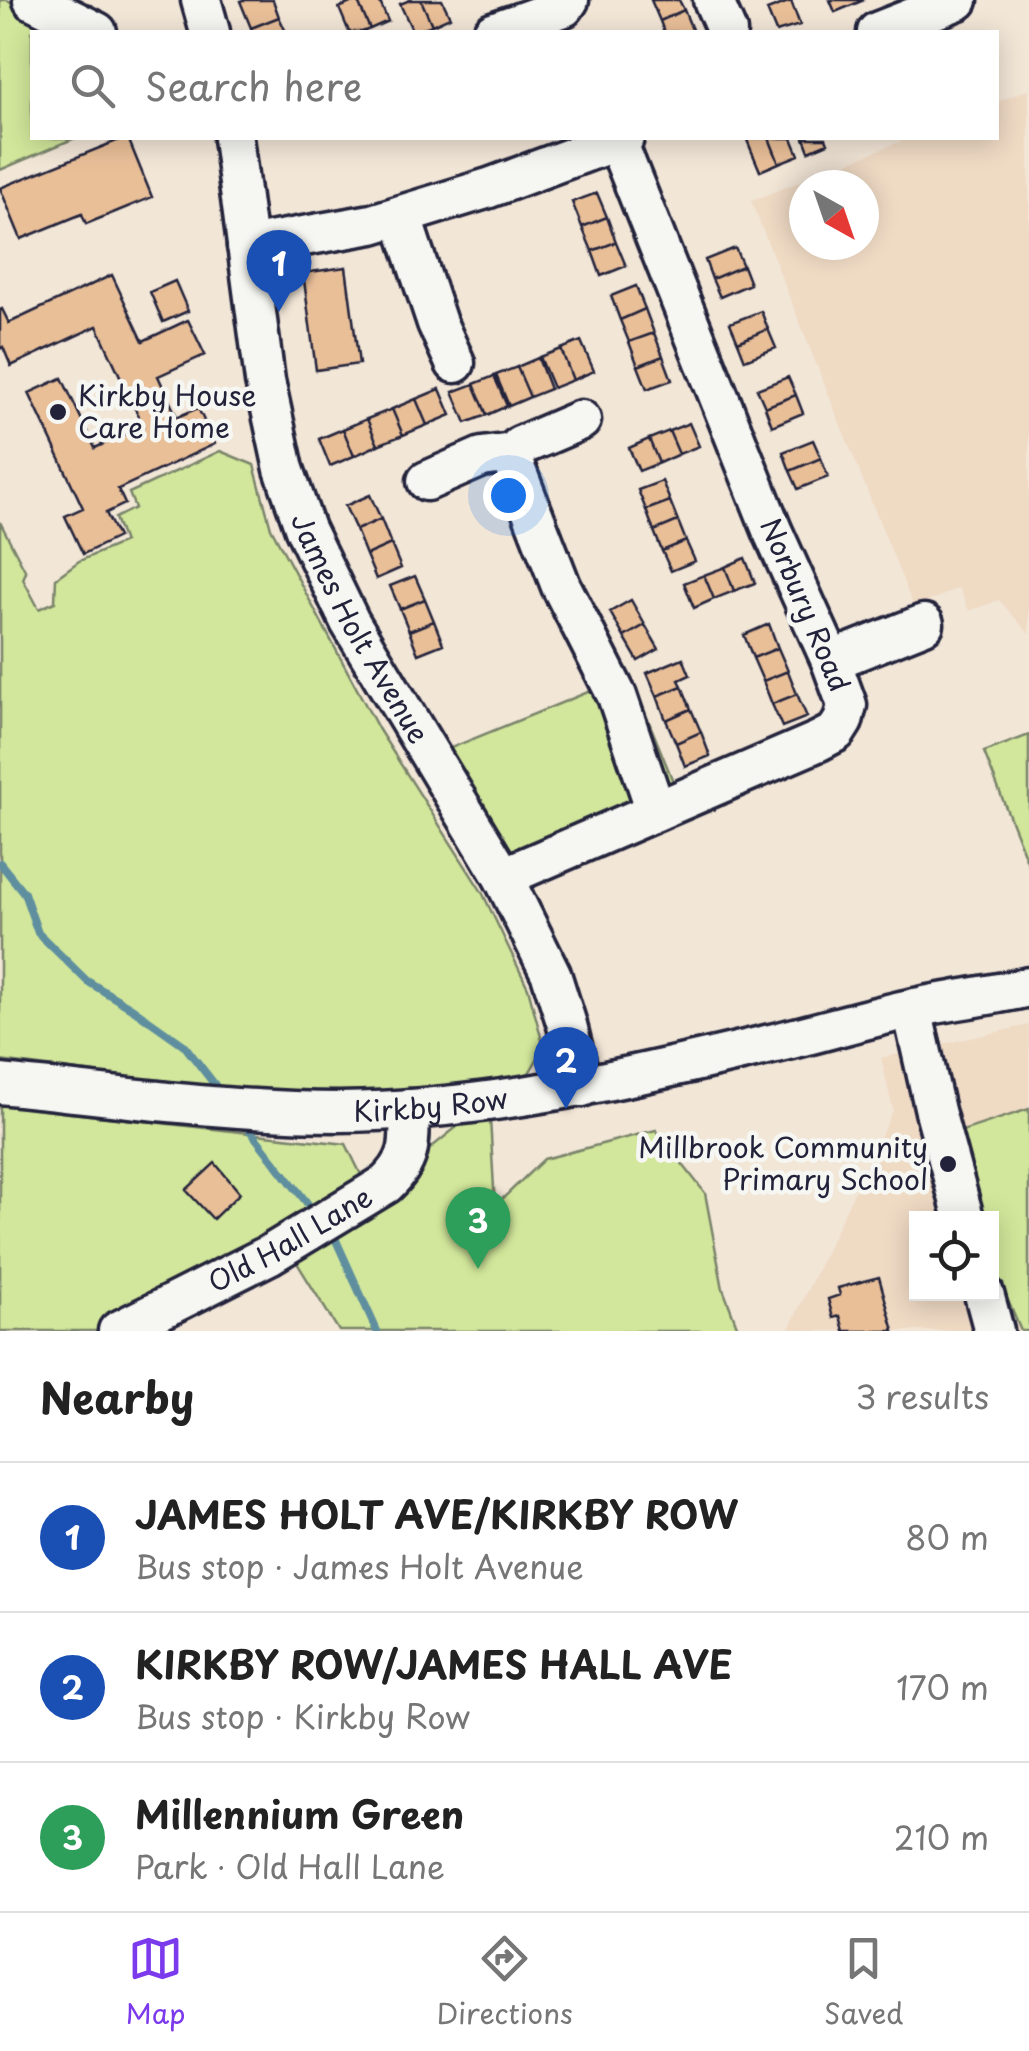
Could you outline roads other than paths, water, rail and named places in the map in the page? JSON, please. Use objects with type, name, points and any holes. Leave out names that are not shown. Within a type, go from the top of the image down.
[{"type":"street","points":[[33,0],[93,30]]},
{"type":"street","points":[[201,0],[209,30]]},
{"type":"street","points":[[499,30],[564,7],[569,0]]},
{"type":"street","points":[[714,0],[727,30]]},
{"type":"street","points":[[882,30],[958,0]]},
{"type":"street","name":"James Holt Avenue","points":[[233,140],[269,399],[284,469],[305,529],[350,622],[503,877],[551,974],[582,1087]]},
{"type":"street","points":[[247,246],[372,224],[489,188],[617,140]]},
{"type":"street","name":"Norbury Road","points":[[503,877],[836,732],[844,721],[847,705],[772,530],[620,140]]},
{"type":"street","points":[[402,215],[437,324],[456,364]]},
{"type":"street","points":[[427,481],[482,458],[513,453],[520,446],[581,420]]},
{"type":"street","points":[[513,453],[514,465],[561,586],[617,696],[656,811]]},
{"type":"street","points":[[831,661],[924,624]]},
{"type":"street","name":"Kirkby Row","points":[[0,1084],[221,1106],[337,1112],[410,1108],[582,1087],[912,1008],[1029,987]]},
{"type":"street","points":[[912,1008],[962,1211]]},
{"type":"street","name":"Old Hall Lane","points":[[118,1331],[270,1255],[386,1184],[400,1172],[408,1156],[410,1108]]},
{"type":"street","points":[[986,1301],[994,1331]]},
{"type":"waterway","points":[[0,863],[24,893],[38,933],[87,981],[184,1045],[215,1085]]},
{"type":"waterway","points":[[248,1128],[315,1213]]},
{"type":"waterway","points":[[330,1231],[377,1331]]},
{"type":"place","name":"JAMES HOLT AVE/KIRKBY ROW","points":[[279,312]]},
{"type":"place","name":"Kirkby House Care Home","points":[[58,412]]},
{"type":"place","name":"KIRKBY ROW/JAMES HALL AVE","points":[[566,1109]]},
{"type":"place","name":"Millbrook Community Primary School","points":[[948,1164]]},
{"type":"place","name":"Millennium Green","points":[[478,1269]]}]
